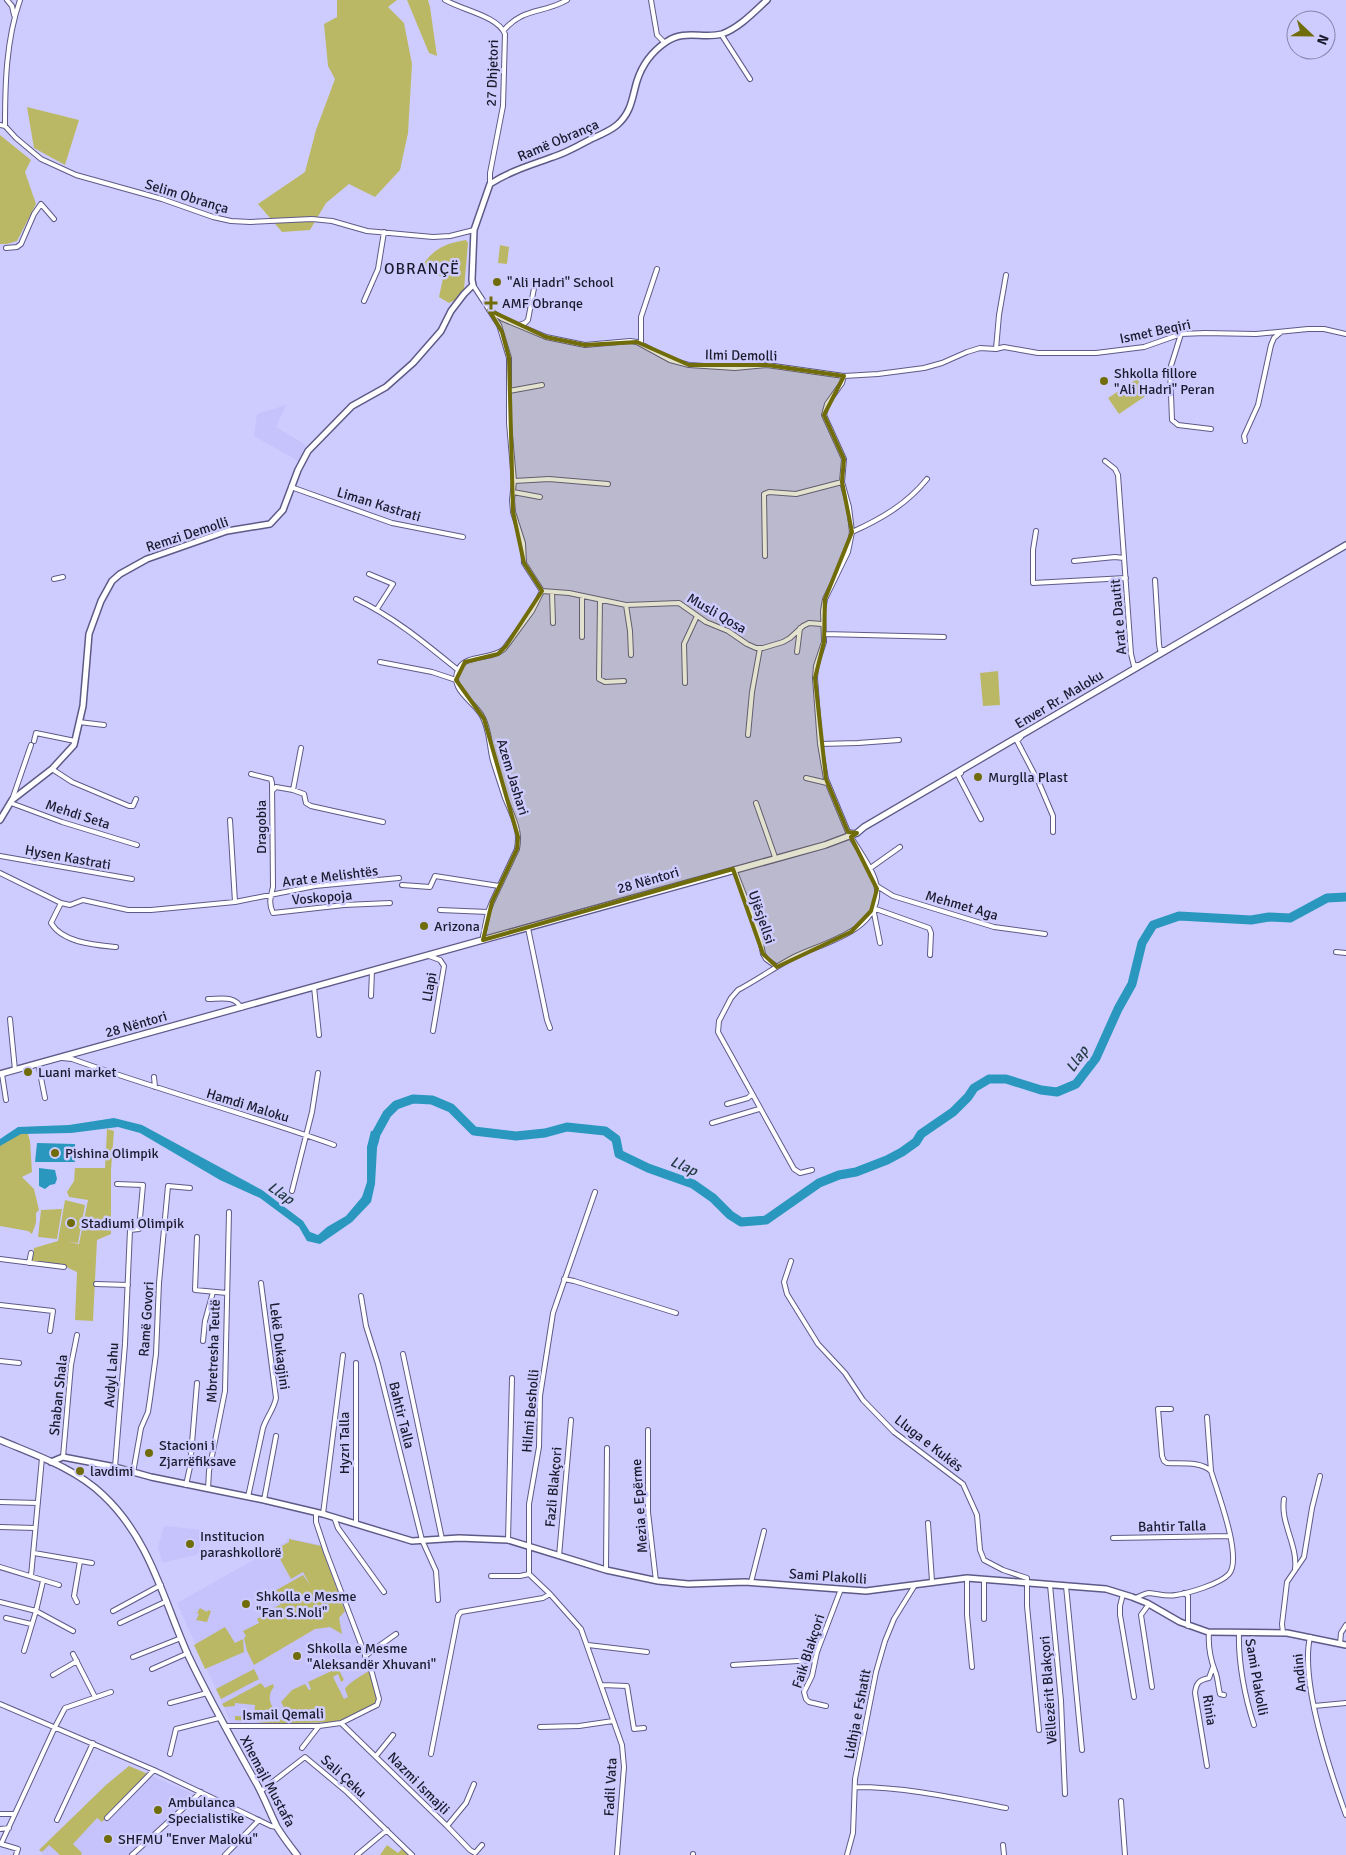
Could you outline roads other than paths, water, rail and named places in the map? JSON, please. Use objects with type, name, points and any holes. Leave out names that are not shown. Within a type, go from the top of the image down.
[{"type":"main road","name":"Enver Rr. Maloku","points":[[857,833],[864,827],[1346,545]]},
{"type":"main road","name":"28 Nëntori","points":[[1,1074],[528,928],[825,844],[857,833]]},
{"type":"main road","name":"Xhemajl Mustafa","points":[[0,1440],[51,1462],[89,1482],[110,1501],[137,1535],[161,1585],[181,1638],[219,1718],[278,1827],[297,1855]]},
{"type":"street","points":[[7,0],[15,17]]},
{"type":"street","points":[[0,126],[5,126],[4,94],[15,17],[20,0]]},
{"type":"street","name":"27 Dhjetori","points":[[445,0],[496,22],[506,34],[503,106],[490,172],[490,184]]},
{"type":"street","points":[[504,30],[523,14],[560,4],[567,0]]},
{"type":"street","points":[[651,0],[657,35],[665,42]]},
{"type":"street","points":[[750,79],[721,34],[737,26],[767,0]]},
{"type":"street","name":"Ramë Obrança","points":[[490,184],[507,174],[554,157],[617,125],[630,108],[636,82],[642,68],[665,42],[684,34],[721,34]]},
{"type":"street","name":"Selim Obrança","points":[[5,126],[41,159],[76,175],[231,221],[312,219],[332,221],[366,231],[433,237],[450,236],[474,230]]},
{"type":"street","points":[[380,662],[432,672],[456,680],[458,670],[466,662],[498,654],[504,649],[532,611],[542,590],[524,563],[523,543],[513,512],[514,481],[509,423],[510,365],[499,325],[473,285],[472,280],[474,230],[490,184]]},
{"type":"street","points":[[6,248],[17,247],[21,244],[34,214],[42,204],[54,219]]},
{"type":"street","points":[[364,301],[378,269],[384,232]]},
{"type":"street","points":[[641,343],[640,317],[657,269]]},
{"type":"street","points":[[996,350],[999,315],[1006,276]]},
{"type":"street","points":[[519,325],[528,320],[536,284]]},
{"type":"street","name":"Remzi Demolli","points":[[0,820],[12,802],[52,769],[71,750],[83,706],[89,634],[112,581],[135,564],[151,557],[226,531],[270,524],[283,510],[291,487],[308,451],[352,406],[386,387],[413,363],[442,331],[451,311],[473,285]]},
{"type":"street","name":"Ilmi Demolli","points":[[489,310],[503,319],[546,337],[577,344],[630,341],[641,343],[670,360],[689,365],[735,368],[767,365],[844,376],[924,368],[980,348],[996,350],[1004,347]]},
{"type":"street","name":"Ismet Beqiri","points":[[1004,347],[1038,353],[1096,352],[1153,345],[1181,334],[1324,329],[1346,334]]},
{"type":"street","points":[[1245,441],[1244,436],[1258,405],[1271,345],[1274,338],[1281,332]]},
{"type":"street","points":[[1181,334],[1170,369],[1172,420],[1178,425],[1211,429]]},
{"type":"street","points":[[844,376],[842,383],[826,404],[824,415],[844,459],[842,482],[849,506],[852,532],[848,552],[825,599],[822,624],[824,634],[815,678],[820,744],[827,783],[848,832],[857,833]]},
{"type":"street","points":[[509,391],[542,385]]},
{"type":"street","name":"Arat e Dautit","points":[[1105,461],[1115,469],[1118,475],[1132,660],[1134,666],[1141,665]]},
{"type":"street","points":[[514,481],[549,479],[608,484]]},
{"type":"street","points":[[852,532],[893,511],[928,479]]},
{"type":"street","points":[[765,556],[764,494],[769,492],[796,494],[842,482]]},
{"type":"street","name":"Liman Kastrati","points":[[291,487],[392,523],[463,537]]},
{"type":"street","points":[[513,492],[540,497]]},
{"type":"street","points":[[1036,531],[1033,550],[1033,582],[1126,578]]},
{"type":"street","name":"Arat e Dautit","points":[[1074,561],[1115,557],[1124,558]]},
{"type":"street","points":[[369,574],[393,584],[377,609]]},
{"type":"street","points":[[54,578],[63,577]]},
{"type":"street","points":[[1156,580],[1160,650],[1168,650]]},
{"type":"street","name":"Musli Qosa","points":[[542,590],[623,605],[679,603],[706,622],[728,631],[747,644],[760,648]]},
{"type":"street","points":[[552,592],[553,623]]},
{"type":"street","points":[[582,596],[582,637]]},
{"type":"street","points":[[356,599],[377,609],[458,670]]},
{"type":"street","points":[[600,600],[599,679],[605,682],[624,681]]},
{"type":"street","points":[[623,605],[630,631],[631,655]]},
{"type":"street","points":[[685,683],[684,644],[698,616]]},
{"type":"street","points":[[748,735],[752,692],[760,648],[784,642],[809,623],[822,624]]},
{"type":"street","points":[[797,652],[800,628]]},
{"type":"street","points":[[824,634],[944,637]]},
{"type":"street","name":"Azem Jashari","points":[[456,680],[461,691],[484,719],[494,762],[517,829],[517,849],[488,912],[483,936],[484,940]]},
{"type":"street","points":[[80,722],[104,725]]},
{"type":"street","points":[[12,802],[36,732],[75,741]]},
{"type":"street","points":[[1022,735],[1017,741],[1039,783],[1053,816],[1053,832]]},
{"type":"street","points":[[820,744],[900,740]]},
{"type":"street","points":[[293,790],[301,748]]},
{"type":"street","points":[[52,769],[72,782],[129,806],[133,806],[136,799]]},
{"type":"street","points":[[964,769],[958,775],[980,819]]},
{"type":"street","name":"Dragobia","points":[[251,774],[271,778],[273,790],[273,887],[270,896]]},
{"type":"street","points":[[806,778],[827,783]]},
{"type":"street","points":[[273,790],[276,787],[293,790],[304,794],[306,804],[311,806],[383,822]]},
{"type":"street","name":"Mehdi Seta","points":[[12,802],[62,822],[138,845]]},
{"type":"street","points":[[756,803],[775,858]]},
{"type":"street","points":[[230,820],[235,902]]},
{"type":"street","points":[[812,1170],[800,1173],[794,1169],[719,1035],[717,1024],[731,998],[736,993],[796,956],[851,932],[863,922],[873,908],[877,886],[851,838],[857,833]]},
{"type":"street","points":[[869,869],[900,847]]},
{"type":"street","name":"Hysen Kastrati","points":[[0,856],[132,880]]},
{"type":"street","name":"Ujësjellsi","points":[[734,869],[759,932],[763,954],[766,959],[777,967]]},
{"type":"street","points":[[0,873],[61,903],[50,923],[55,931],[85,944],[116,947]]},
{"type":"street","points":[[402,885],[430,887],[435,876],[499,886]]},
{"type":"street","name":"Arat e Melishtës","points":[[61,903],[70,905],[83,900],[128,910],[144,911],[235,902],[301,888],[399,878]]},
{"type":"street","name":"Mehmet Aga","points":[[877,886],[893,896],[994,927],[1045,934]]},
{"type":"street","name":"Voskopoja","points":[[270,896],[270,908],[273,913],[335,906],[390,904]]},
{"type":"street","points":[[873,908],[880,943]]},
{"type":"street","points":[[873,908],[929,928],[931,933],[930,955]]},
{"type":"street","points":[[440,910],[488,912]]},
{"type":"street","points":[[528,928],[550,1028]]},
{"type":"street","points":[[1336,952],[1346,953]]},
{"type":"street","name":"Llapi","points":[[428,956],[440,960],[444,966],[433,1031]]},
{"type":"street","points":[[371,996],[373,970]]},
{"type":"street","points":[[314,988],[319,1035]]},
{"type":"street","points":[[208,999],[232,999],[237,1002],[240,1008]]},
{"type":"street","points":[[10,1019],[15,1070]]},
{"type":"street","name":"Hamdi Maloku","points":[[59,1058],[72,1059],[172,1094],[274,1124],[334,1145]]},
{"type":"street","points":[[38,1063],[45,1098]]},
{"type":"street","points":[[292,1191],[312,1112],[318,1072]]},
{"type":"street","name":"28 Nëntori","points":[[1,1074],[6,1100]]},
{"type":"street","points":[[154,1077],[155,1087]]},
{"type":"street","points":[[728,1104],[748,1098],[752,1094]]},
{"type":"street","points":[[712,1123],[759,1109]]},
{"type":"street","name":"Avdyl Lahu","points":[[115,1467],[123,1372],[130,1230],[139,1228],[142,1185],[117,1184]]},
{"type":"street","name":"Ramë Govori","points":[[133,1473],[141,1428],[148,1412],[156,1354],[159,1283],[168,1186],[190,1188]]},
{"type":"street","name":"Hilmi Besholli","points":[[529,1546],[529,1504],[539,1447],[540,1396],[553,1313],[595,1192]]},
{"type":"street","name":"Mbretresha Teutë","points":[[208,1489],[209,1471],[225,1391],[229,1212]]},
{"type":"street","points":[[197,1237],[195,1290],[227,1293]]},
{"type":"street","points":[[29,1263],[31,1253]]},
{"type":"street","points":[[0,1259],[64,1267]]},
{"type":"street","name":"Lluga e Kukës","points":[[791,1261],[784,1282],[787,1294],[818,1344],[845,1373],[863,1400],[894,1432],[963,1484],[977,1515],[980,1550],[984,1560],[1003,1570],[1026,1578],[1027,1583]]},
{"type":"street","points":[[564,1279],[676,1313]]},
{"type":"street","name":"Lekë Dukagjini","points":[[248,1497],[263,1428],[267,1418],[274,1409],[276,1398],[261,1283]]},
{"type":"street","points":[[96,1284],[128,1285]]},
{"type":"street","points":[[203,1341],[205,1321],[213,1292]]},
{"type":"street","name":"Bahtir Talla","points":[[361,1296],[366,1326],[378,1364],[422,1540]]},
{"type":"street","points":[[0,1305],[53,1311],[50,1332]]},
{"type":"street","name":"Shaban Shala","points":[[63,1457],[71,1365],[77,1335]]},
{"type":"street","points":[[404,1354],[442,1539]]},
{"type":"street","points":[[323,1514],[343,1355]]},
{"type":"street","points":[[0,1361],[19,1364]]},
{"type":"street","name":"Hyzri Talla","points":[[356,1363],[356,1523]]},
{"type":"street","points":[[508,1540],[512,1378]]},
{"type":"street","points":[[186,1485],[190,1467],[197,1383]]},
{"type":"street","points":[[1171,1409],[1158,1410],[1164,1461],[1168,1463],[1199,1465],[1211,1471]]},
{"type":"street","points":[[1135,1598],[1148,1593],[1170,1596],[1184,1593],[1222,1579],[1230,1572],[1234,1556],[1211,1471],[1207,1417]]},
{"type":"street","name":"Fazli Blakçori","points":[[559,1556],[571,1420]]},
{"type":"street","name":"Mezia e Epërme","points":[[648,1430],[648,1512],[656,1581]]},
{"type":"street","points":[[264,1500],[276,1436]]},
{"type":"street","points":[[606,1570],[607,1448]]},
{"type":"street","points":[[51,1462],[63,1457],[115,1467],[186,1485],[316,1512],[412,1540],[508,1540],[529,1546],[529,1574],[520,1576],[491,1576]]},
{"type":"street","points":[[31,1576],[42,1458]]},
{"type":"street","points":[[1283,1633],[1282,1624],[1287,1582],[1304,1557],[1312,1508],[1320,1476]]},
{"type":"street","points":[[1284,1499],[1283,1512],[1295,1555],[1295,1569]]},
{"type":"street","points":[[0,1502],[38,1502]]},
{"type":"street","name":"Ismail Qemali","points":[[224,1726],[319,1726],[341,1723],[377,1705],[379,1699],[318,1529],[316,1512]]},
{"type":"street","points":[[334,1517],[338,1528],[384,1592]]},
{"type":"street","points":[[928,1523],[932,1581]]},
{"type":"street","points":[[0,1527],[35,1528]]},
{"type":"street","points":[[751,1582],[764,1531]]},
{"type":"street","name":"Bahtir Talla","points":[[1113,1538],[1230,1536]]},
{"type":"street","points":[[422,1540],[436,1572],[438,1600]]},
{"type":"street","name":"Sami Plakolli","points":[[529,1546],[606,1570],[656,1581],[688,1584],[751,1582],[866,1591],[967,1578],[1106,1589],[1135,1598],[1188,1626],[1209,1632],[1283,1633],[1343,1644],[1341,1633],[1346,1625]]},
{"type":"street","points":[[34,1553],[92,1563]]},
{"type":"street","points":[[77,1602],[74,1596],[80,1561]]},
{"type":"street","points":[[0,1567],[59,1585]]},
{"type":"street","name":"Fadil Vata","points":[[529,1574],[550,1594],[581,1629],[602,1684],[612,1722],[622,1745],[624,1767],[617,1855]]},
{"type":"street","points":[[967,1578],[967,1615],[972,1667]]},
{"type":"street","points":[[984,1580],[984,1619]]},
{"type":"street","points":[[24,1650],[43,1581]]},
{"type":"street","points":[[1027,1583],[1039,1730]]},
{"type":"street","points":[[113,1611],[161,1585]]},
{"type":"street","name":"Lidhja e Fshatit","points":[[847,1855],[853,1833],[855,1787],[876,1672],[894,1619],[915,1585]]},
{"type":"street","name":"Vëllezërit Blakçori","points":[[1050,1585],[1062,1701],[1065,1794]]},
{"type":"street","points":[[1066,1586],[1082,1750]]},
{"type":"street","name":"Faik Blakçori","points":[[826,1706],[810,1702],[804,1697],[804,1692],[812,1676],[814,1660],[842,1588]]},
{"type":"street","points":[[1184,1593],[1188,1596],[1188,1626]]},
{"type":"street","points":[[431,1754],[458,1616],[461,1612],[543,1598],[550,1594]]},
{"type":"street","points":[[1123,1594],[1120,1615],[1134,1696]]},
{"type":"street","points":[[120,1623],[167,1600]]},
{"type":"street","points":[[0,1602],[36,1610],[73,1631]]},
{"type":"street","points":[[1149,1604],[1141,1615],[1152,1687]]},
{"type":"street","points":[[6,1618],[31,1624]]},
{"type":"street","name":"Rinia","points":[[1209,1632],[1208,1642],[1213,1668],[1220,1694],[1224,1695]]},
{"type":"street","name":"Sami Plakolli","points":[[1239,1633],[1238,1647],[1254,1725]]},
{"type":"street","points":[[365,1656],[396,1634]]},
{"type":"street","points":[[133,1657],[181,1638]]},
{"type":"street","name":"Andini","points":[[1310,1638],[1308,1657],[1314,1706],[1346,1814]]},
{"type":"street","points":[[588,1646],[647,1652]]},
{"type":"street","points":[[152,1669],[188,1653]]},
{"type":"street","points":[[72,1654],[95,1697]]},
{"type":"street","points":[[733,1665],[814,1660]]},
{"type":"street","points":[[53,1675],[77,1661]]},
{"type":"street","name":"Rinia","points":[[1208,1766],[1195,1693],[1196,1684],[1200,1680],[1209,1678],[1213,1668]]},
{"type":"street","points":[[602,1684],[627,1686],[634,1729],[644,1728]]},
{"type":"street","points":[[16,1855],[18,1849],[16,1847],[1,1844],[65,1708],[111,1692]]},
{"type":"street","points":[[170,1703],[207,1693]]},
{"type":"street","name":"Andini","points":[[1314,1706],[1346,1703]]},
{"type":"street","points":[[0,1704],[154,1770],[259,1820],[278,1827]]},
{"type":"street","points":[[170,1754],[176,1729],[219,1718]]},
{"type":"street","points":[[540,1727],[579,1726],[612,1722]]},
{"type":"street","name":"Nazmi Ismajli","points":[[341,1723],[470,1850]]},
{"type":"street","points":[[302,1748],[319,1726]]},
{"type":"street","name":"Nazmi Ismajli","points":[[376,1756],[393,1735]]},
{"type":"street","points":[[57,1820],[93,1744]]},
{"type":"street","name":"Sali Çeku","points":[[260,1791],[305,1757],[347,1792],[412,1855]]},
{"type":"street","points":[[107,1818],[154,1770]]},
{"type":"street","name":"Nazmi Ismajli","points":[[447,1826],[466,1804],[474,1784]]},
{"type":"street","points":[[855,1787],[936,1793],[1006,1808]]},
{"type":"street","points":[[132,1855],[201,1792]]},
{"type":"street","points":[[1121,1801],[1125,1855]]},
{"type":"street","points":[[0,1814],[14,1814]]},
{"type":"street","points":[[225,1855],[259,1820]]},
{"type":"street","points":[[0,1829],[8,1828]]},
{"type":"street","points":[[357,1855],[387,1830]]},
{"type":"street","points":[[1004,1845],[1004,1855]]},
{"type":"street","points":[[466,1855],[470,1850],[474,1853],[482,1846]]},
{"type":"waterway","name":"Llap","points":[[374,1142],[376,1134],[387,1114],[396,1105],[413,1099],[432,1100],[451,1108],[474,1131],[516,1136],[545,1133],[567,1127],[605,1131],[616,1139],[619,1154],[648,1168],[693,1184],[741,1222],[766,1220],[819,1183],[839,1175],[856,1172],[902,1152],[916,1142],[921,1134],[953,1112],[974,1088],[989,1079],[1006,1079],[1041,1090],[1057,1092],[1076,1084],[1096,1058],[1118,1009],[1132,984],[1142,943],[1153,925],[1179,916],[1251,920],[1269,917],[1290,918],[1327,898],[1346,897]]},
{"type":"place","name":"\"Ali Hadri\" School","points":[[497,282]]},
{"type":"place","name":"AMF Obranqe","points":[[491,303]]},
{"type":"place","name":"Shkolla fillore \"Ali Hadri\" Peran","points":[[1104,381]]},
{"type":"place","name":"Murglla Plast","points":[[978,777]]},
{"type":"place","name":"Arizona","points":[[424,926]]},
{"type":"place","name":"Luani market","points":[[28,1072]]},
{"type":"place","name":"Pishina Olimpik","points":[[55,1153]]},
{"type":"place","name":"Stadiumi Olimpik","points":[[71,1223]]},
{"type":"place","name":"Stacioni i Zjarrëfiksave","points":[[149,1453]]},
{"type":"place","name":"lavdimi","points":[[80,1471]]},
{"type":"place","name":"Institucion parashkollorë","points":[[190,1544]]},
{"type":"place","name":"Shkolla e Mesme \"Fan S.Noli\"","points":[[246,1604]]},
{"type":"place","name":"Shkolla e Mesme \"Aleksandër Xhuvani\"","points":[[297,1656]]},
{"type":"place","name":"Ambulanca Specialistike","points":[[158,1810]]},
{"type":"place","name":"SHFMU \"Enver Maloku\"","points":[[108,1839]]},
{"type":"district","name":"OBRANÇË","points":[[422,268]]}]
